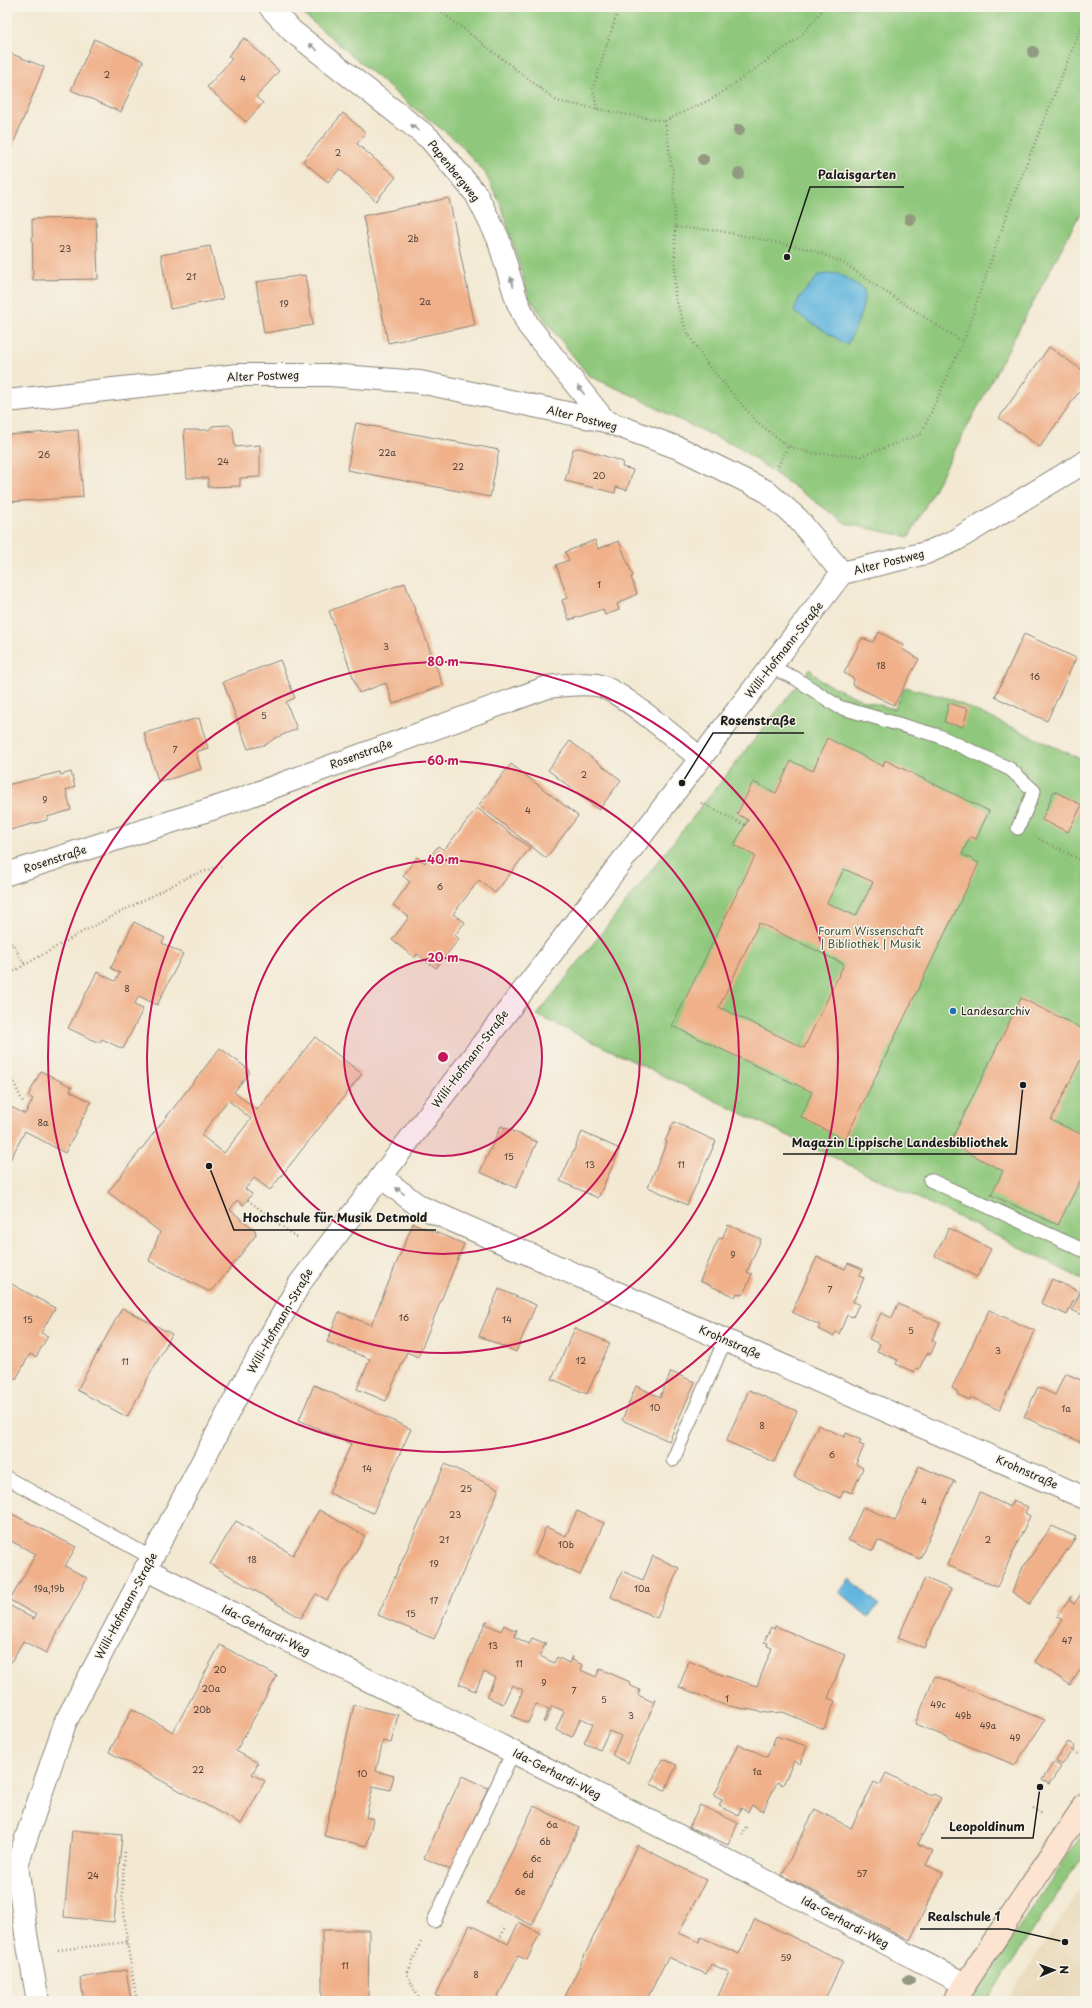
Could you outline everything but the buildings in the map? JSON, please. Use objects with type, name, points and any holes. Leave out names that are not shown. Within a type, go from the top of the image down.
[{"type":"main road","points":[[960,1993],[1085,1804]]},
{"type":"street","name":"Papenbergweg","points":[[270,7],[292,31],[430,139],[476,194],[498,238],[517,301],[528,325],[605,421]]},
{"type":"street","name":"Alter Postweg","points":[[7,401],[238,375],[329,375],[420,382],[605,421],[680,449],[766,491],[798,519],[842,573],[926,554],[954,541],[1085,462]]},
{"type":"street","name":"Willi-Hofmann-Straße","points":[[38,2001],[12,1865],[65,1723],[242,1386],[300,1283],[700,758],[772,668],[842,573]]},
{"type":"street","name":"Rosenstraße","points":[[7,874],[224,805],[548,687],[566,685],[598,686],[624,698],[700,758]]},
{"type":"street","name":"Krohnstraße","points":[[381,1177],[419,1206],[1085,1498]]},
{"type":"street","name":"Ida-Gerhardi-Weg","points":[[148,1563],[328,1661],[719,1856],[960,1993]]},
{"type":"lane","points":[[772,668],[795,678],[839,707],[939,736],[1010,769],[1034,791],[1018,828]]},
{"type":"lane","points":[[930,1180],[1085,1251]]},
{"type":"lane","points":[[673,1460],[725,1340]]},
{"type":"lane","points":[[7,1478],[148,1563]]},
{"type":"lane","points":[[434,1921],[513,1752]]},
{"type":"path","points":[[435,7],[557,101],[665,121],[714,98],[800,37],[825,7]]},
{"type":"path","points":[[597,109],[593,88],[619,7]]},
{"type":"path","points":[[665,121],[673,174],[675,297],[686,330],[707,364],[757,422],[788,446],[810,453],[862,456],[921,434],[963,342],[1013,197],[1085,19]]},
{"type":"path","points":[[675,227],[720,231],[813,250],[838,260],[963,342]]},
{"type":"path","points":[[766,491],[788,446]]},
{"type":"path","points":[[699,802],[745,825]]},
{"type":"path","points":[[1018,828],[1085,862]]},
{"type":"path","points":[[7,975],[86,930],[188,877],[221,866]]},
{"type":"path","points":[[7,945],[12,943],[24,965]]},
{"type":"path","points":[[7,1068],[23,1102]]},
{"type":"path","points":[[248,1200],[273,1219]]},
{"type":"path","points":[[1073,1751],[1079,1755]]},
{"type":"path","points":[[1033,1808],[1041,1812]]},
{"type":"path","points":[[125,1852],[122,1892],[127,1942],[137,2001]]},
{"type":"path","points":[[420,2001],[407,1974],[429,1924],[434,1921]]},
{"type":"path","points":[[499,1940],[505,1928]]},
{"type":"path","points":[[29,1953],[127,1942]]},
{"type":"shaded area","points":[[1085,1882],[1085,2001],[1006,2001]]},
{"type":"green space","points":[[295,7],[1085,7],[1085,204],[909,537],[847,524],[739,448],[671,416],[636,397],[589,376],[529,298],[502,207],[485,173],[456,140],[410,105]]},
{"type":"green space","name":"Forum Wissenschaft | Bibliothek | Musik","points":[[810,669],[821,681],[862,700],[894,709],[905,687],[948,698],[1085,761],[1085,1281],[997,1236],[537,1015]]},
{"type":"green space","points":[[1085,1830],[1085,1853],[986,2001],[969,2001]]},
{"type":"water","points":[[838,273],[864,289],[862,311],[847,345],[794,312],[799,298],[819,275]]},
{"type":"water","points":[[850,1579],[879,1605],[868,1617],[839,1592]]},
{"type":"place","name":"Palaisgarten","points":[[787,257]]},
{"type":"place","name":"Rosenstraße","points":[[682,783]]},
{"type":"place","name":"Landesarchiv","points":[[953,1011]]},
{"type":"place","name":"Magazin Lippische Landesbibliothek","points":[[1023,1085]]},
{"type":"place","name":"Hochschule für Musik Detmold","points":[[209,1166]]},
{"type":"place","name":"Leopoldinum","points":[[1040,1787]]},
{"type":"place","name":"Realschule 1","points":[[1065,1942]]}]
